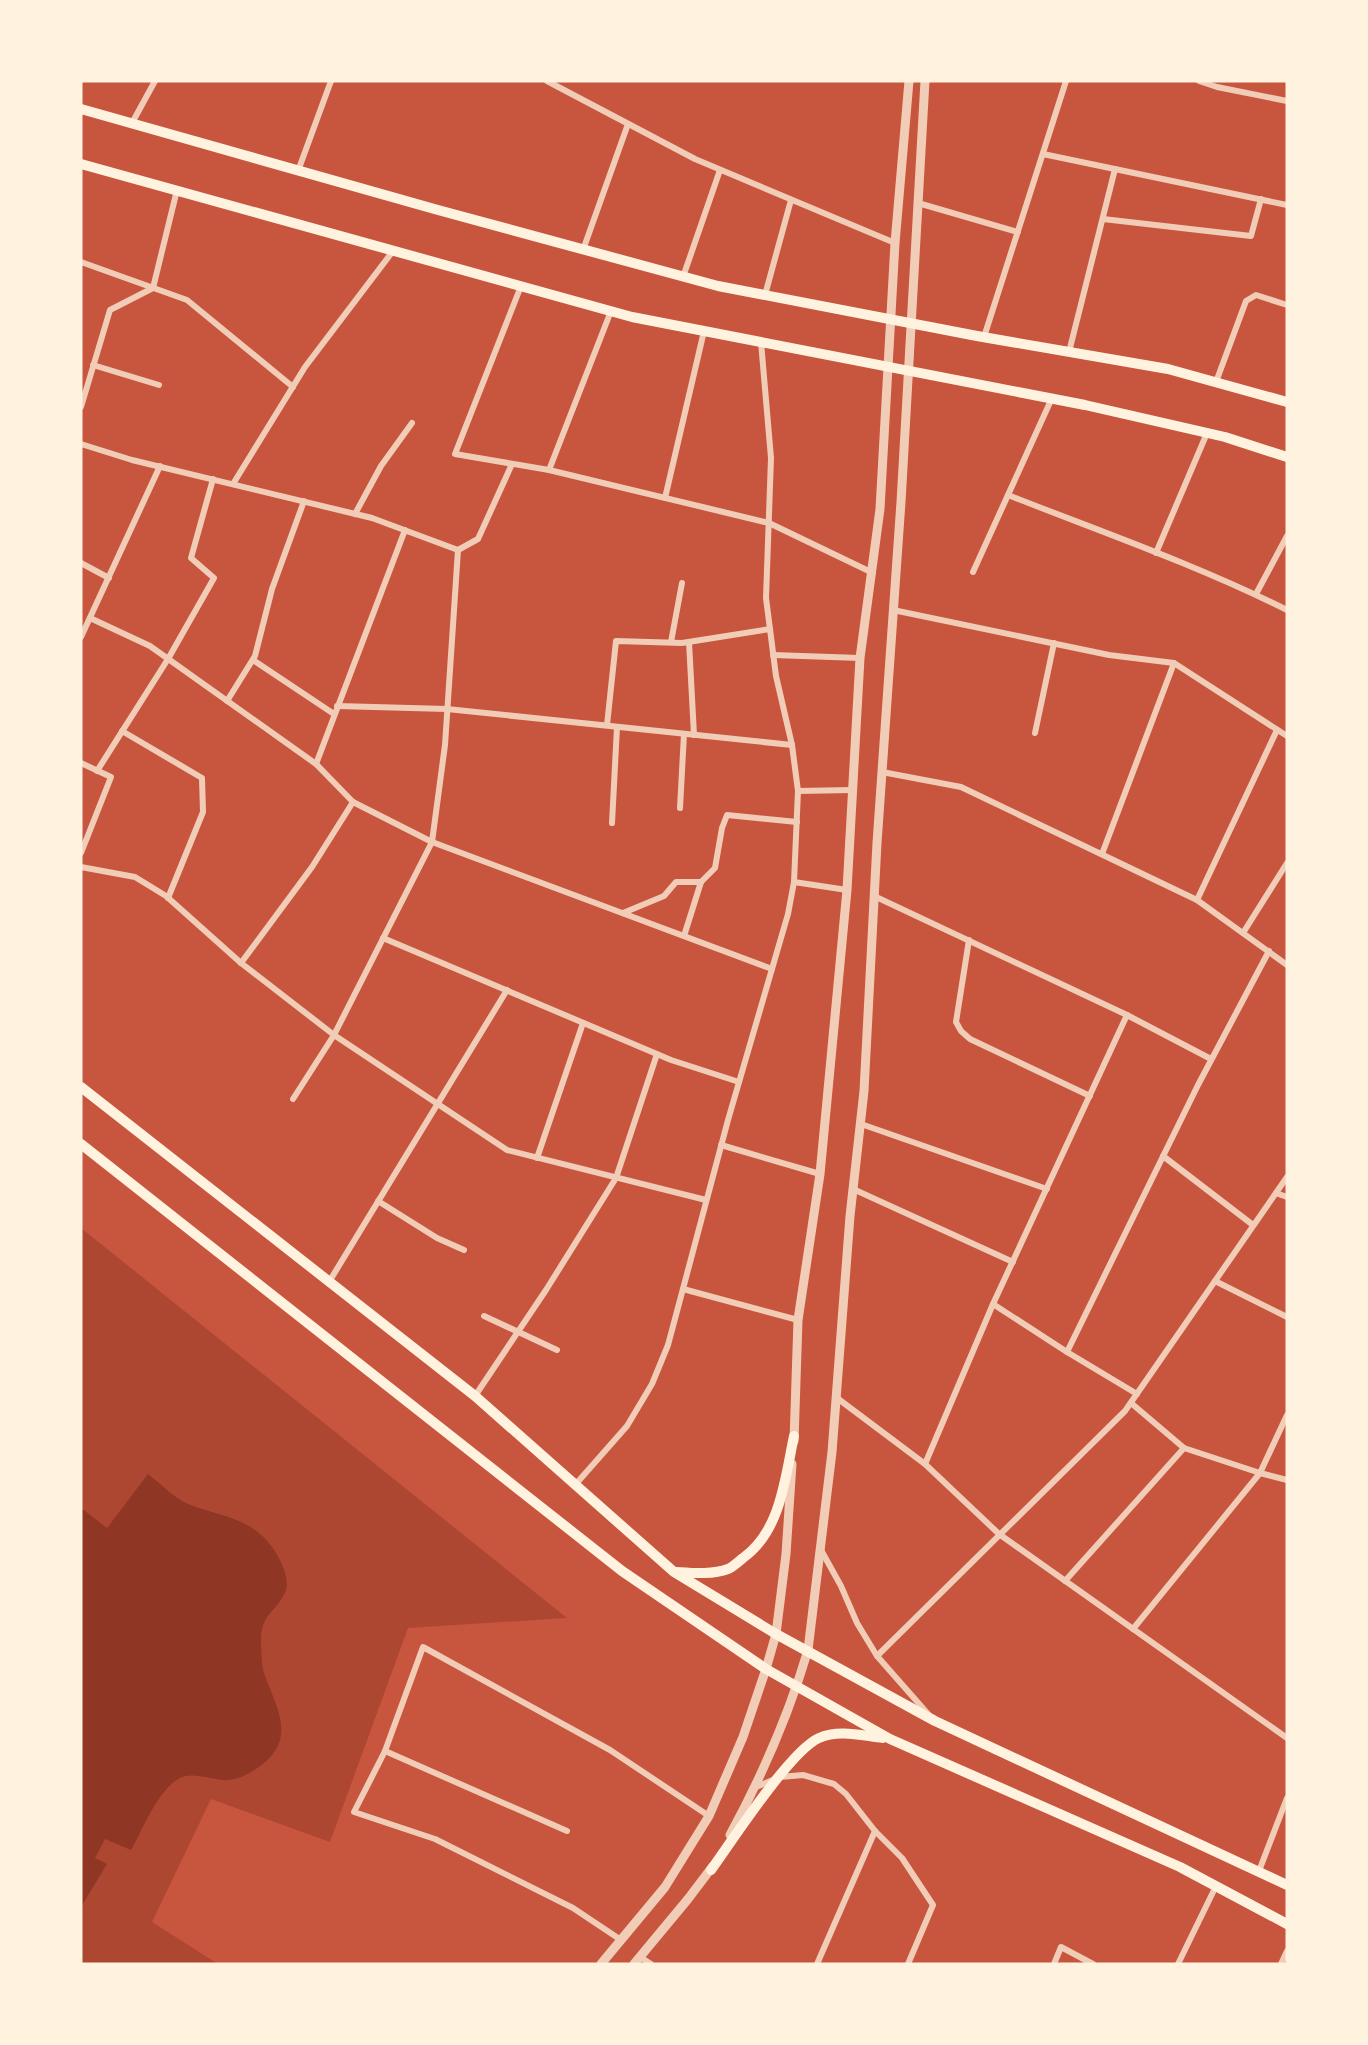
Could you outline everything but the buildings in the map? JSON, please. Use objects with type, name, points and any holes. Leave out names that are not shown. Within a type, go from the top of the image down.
[{"type":"main road","points":[[81,109],[682,277],[765,296],[891,320],[1168,369],[1287,402]]},
{"type":"main road","points":[[81,164],[611,311],[1052,398],[1207,433],[1287,457]]},
{"type":"main road","points":[[81,1087],[475,1396],[574,1486],[674,1572],[776,1634],[935,1721],[1287,1885]]},
{"type":"main road","points":[[81,1144],[622,1572],[766,1669],[890,1739],[1180,1867],[1287,1924]]},
{"type":"main road","points":[[674,1572],[702,1573],[728,1569],[752,1552],[771,1525],[780,1502],[794,1436]]},
{"type":"main road","points":[[711,1870],[780,1777],[804,1749],[818,1738],[834,1733],[890,1739]]},
{"type":"street","points":[[132,123],[155,81]]},
{"type":"street","points":[[298,171],[331,81]]},
{"type":"street","points":[[546,81],[695,159],[896,243]]},
{"type":"street","points":[[600,1964],[665,1887],[709,1816],[743,1737],[776,1634],[786,1554],[794,1436],[798,1320],[820,1174],[847,890],[860,658],[880,509],[896,243],[909,81]]},
{"type":"street","points":[[651,1964],[637,1960],[711,1870],[756,1787],[797,1686],[808,1650],[837,1398],[864,1091],[925,81]]},
{"type":"street","points":[[984,337],[1066,81]]},
{"type":"street","points":[[1199,81],[1217,87],[1287,100]]},
{"type":"street","points":[[583,250],[628,124]]},
{"type":"street","points":[[1043,154],[1287,205]]},
{"type":"street","points":[[1069,352],[1115,169]]},
{"type":"street","points":[[682,277],[720,170]]},
{"type":"street","points":[[81,407],[110,310],[153,288],[177,190]]},
{"type":"street","points":[[1102,219],[1251,236],[1261,199]]},
{"type":"street","points":[[765,296],[791,200]]},
{"type":"street","points":[[918,203],[1018,232]]},
{"type":"street","points":[[233,484],[305,367],[393,250]]},
{"type":"street","points":[[81,262],[187,300],[293,387]]},
{"type":"street","points":[[521,286],[455,454],[549,470],[769,523],[873,573]]},
{"type":"street","points":[[1216,382],[1246,301],[1256,295],[1287,305]]},
{"type":"street","points":[[549,470],[611,311]]},
{"type":"street","points":[[665,498],[704,331]]},
{"type":"street","points":[[574,1486],[627,1426],[652,1384],[668,1345],[721,1145],[788,914],[794,882],[798,791],[792,745],[776,676],[766,598],[771,458],[761,342]]},
{"type":"street","points":[[93,365],[159,385]]},
{"type":"street","points":[[973,572],[1052,398]]},
{"type":"street","points":[[355,514],[381,466],[412,423]]},
{"type":"street","points":[[1156,553],[1207,433]]},
{"type":"street","points":[[81,444],[355,514],[458,550],[478,539],[512,464]]},
{"type":"street","points":[[81,637],[160,466]]},
{"type":"street","points":[[97,771],[168,659],[214,578],[191,558],[213,479]]},
{"type":"street","points":[[1008,495],[1256,594],[1287,610]]},
{"type":"street","points":[[227,701],[253,660],[272,589],[304,501]]},
{"type":"street","points":[[316,764],[405,530]]},
{"type":"street","points":[[1256,594],[1287,536]]},
{"type":"street","points":[[293,1099],[334,1035],[432,842],[445,745],[458,550]]},
{"type":"street","points":[[81,564],[109,578]]},
{"type":"street","points":[[671,642],[682,583]]},
{"type":"street","points":[[893,610],[1109,655],[1174,663],[1287,736]]},
{"type":"street","points":[[90,618],[150,646],[316,764],[353,802],[432,842],[772,969]]},
{"type":"street","points":[[607,726],[616,641],[689,642],[770,629]]},
{"type":"street","points":[[689,642],[694,735]]},
{"type":"street","points":[[1035,733],[1054,643]]},
{"type":"street","points":[[773,655],[860,658]]},
{"type":"street","points":[[253,660],[334,714]]},
{"type":"street","points":[[1102,854],[1174,663]]},
{"type":"street","points":[[337,706],[447,709],[792,745]]},
{"type":"street","points":[[612,823],[617,727]]},
{"type":"street","points":[[1197,900],[1277,729]]},
{"type":"street","points":[[122,731],[202,778],[203,812],[168,898]]},
{"type":"street","points":[[680,808],[684,734]]},
{"type":"street","points":[[81,763],[111,777],[81,853]]},
{"type":"street","points":[[882,772],[961,786],[1197,900],[1287,965]]},
{"type":"street","points":[[798,791],[852,790]]},
{"type":"street","points":[[241,963],[307,874],[353,802]]},
{"type":"street","points":[[684,936],[701,882],[715,868],[722,828],[727,815],[797,822]]},
{"type":"street","points":[[1244,933],[1287,862]]},
{"type":"street","points":[[81,867],[135,877],[168,898],[241,963],[334,1035],[507,1150],[706,1200]]},
{"type":"street","points":[[623,913],[664,896],[676,882],[701,882]]},
{"type":"street","points":[[794,882],[847,890]]},
{"type":"street","points":[[874,896],[1127,1015],[1211,1059]]},
{"type":"street","points":[[383,938],[657,1054],[739,1082]]},
{"type":"street","points":[[969,940],[956,1022],[961,1031],[970,1039],[1090,1096]]},
{"type":"street","points":[[1067,1352],[1211,1059],[1269,951]]},
{"type":"street","points":[[329,1282],[507,990]]},
{"type":"street","points":[[925,1464],[993,1304],[1127,1015]]},
{"type":"street","points":[[537,1158],[584,1023]]},
{"type":"street","points":[[475,1396],[616,1178],[657,1054]]},
{"type":"street","points":[[861,1124],[1047,1189]]},
{"type":"street","points":[[721,1145],[820,1174]]},
{"type":"street","points":[[1163,1156],[1253,1226]]},
{"type":"street","points":[[877,1656],[1125,1411],[1287,1177]]},
{"type":"street","points":[[854,1189],[1013,1262]]},
{"type":"street","points":[[1276,1193],[1287,1197]]},
{"type":"street","points":[[378,1201],[437,1238],[464,1250]]},
{"type":"street","points":[[1215,1281],[1287,1317]]},
{"type":"street","points":[[682,1290],[798,1320]]},
{"type":"street","points":[[993,1304],[1137,1394]]},
{"type":"street","points":[[484,1316],[519,1330],[558,1350]]},
{"type":"street","points":[[837,1398],[925,1464],[999,1534],[1287,1738]]},
{"type":"street","points":[[1131,1403],[1184,1448],[1287,1480]]},
{"type":"street","points":[[1133,1629],[1260,1473],[1287,1415]]},
{"type":"street","points":[[1065,1581],[1184,1448]]},
{"type":"street","points":[[821,1550],[841,1586],[857,1623],[877,1656],[935,1721]]},
{"type":"street","points":[[621,1940],[573,1908],[435,1839],[354,1812],[385,1751],[423,1647],[610,1750],[709,1816]]},
{"type":"street","points":[[385,1751],[567,1831]]},
{"type":"street","points":[[756,1787],[780,1777],[803,1775],[834,1784],[846,1794],[875,1831],[902,1858],[933,1905],[908,1964]]},
{"type":"street","points":[[1259,1871],[1287,1798]]},
{"type":"street","points":[[817,1964],[875,1831]]},
{"type":"street","points":[[1178,1964],[1216,1886]]},
{"type":"street","points":[[1054,1964],[1061,1947],[1093,1964]]},
{"type":"street","points":[[1281,1964],[1287,1951]]},
{"type":"shaded area","points":[[81,1228],[567,1618],[408,1628],[330,1842],[211,1799],[152,1922],[218,1964],[81,1964]]},
{"type":"shaded area","points":[[148,1474],[188,1504],[251,1527],[269,1543],[280,1560],[287,1588],[265,1621],[261,1645],[262,1665],[278,1710],[281,1732],[274,1753],[247,1774],[228,1780],[190,1775],[170,1785],[157,1802],[131,1850],[105,1839],[95,1858],[107,1864],[81,1907],[81,1508],[107,1528]]}]
